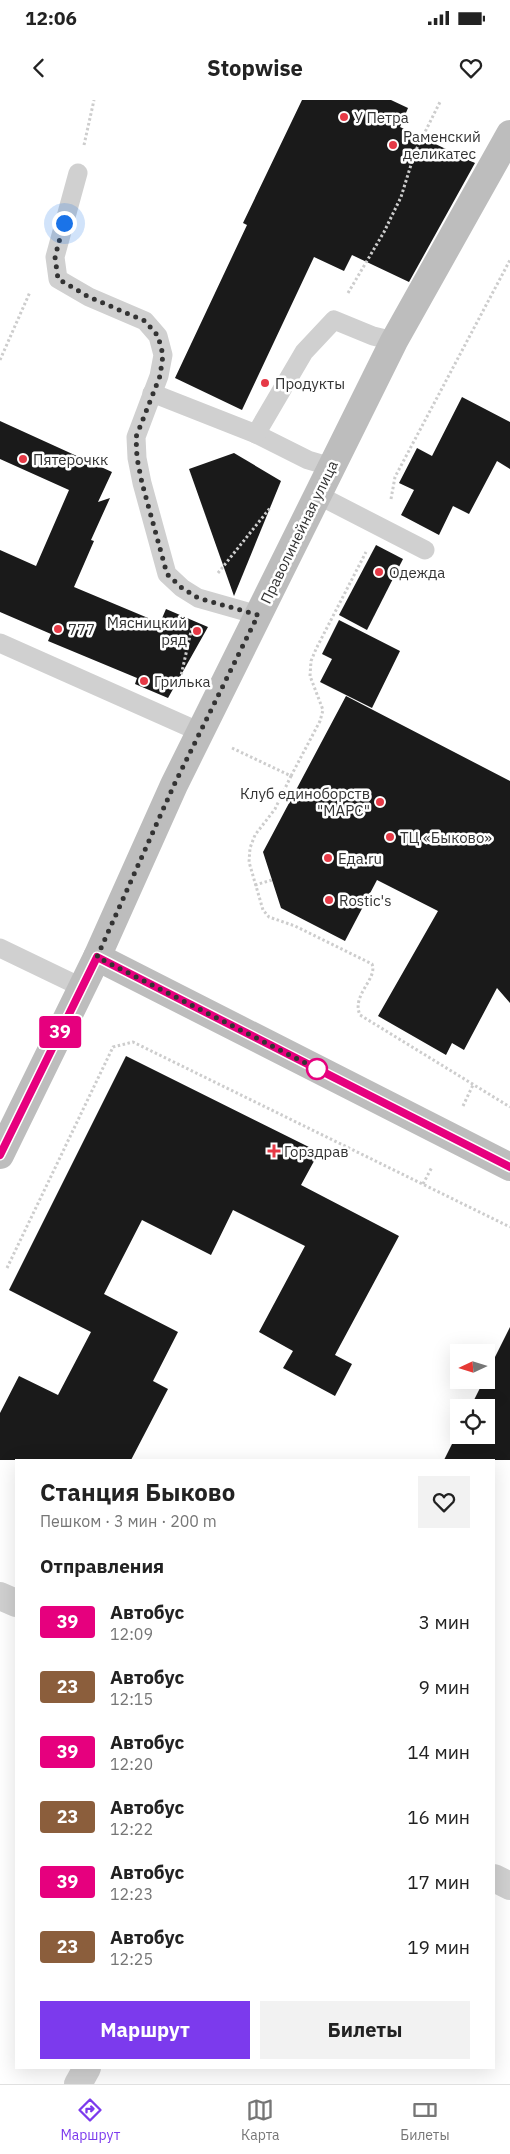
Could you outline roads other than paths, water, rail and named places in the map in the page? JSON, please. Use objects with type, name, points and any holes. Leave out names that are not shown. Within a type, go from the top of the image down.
[{"type":"main road","name":"Праволинейная улица","points":[[0,1155],[97,957],[200,732],[394,341],[510,134]]},
{"type":"main road","points":[[97,957],[510,1167]]},
{"type":"street","points":[[0,1596],[15,1604]]},
{"type":"street","points":[[495,1878],[510,1886]]},
{"type":"street","points":[[78,2084],[86,2069]]},
{"type":"lane","points":[[78,173],[55,257],[58,279],[89,297],[145,321],[158,336],[163,355],[160,376],[136,437],[137,458],[157,544],[167,574],[182,588],[198,598],[258,615]]},
{"type":"lane","points":[[256,434],[304,352],[334,320],[373,336],[394,341]]},
{"type":"lane","points":[[152,393],[256,434],[308,460],[332,467]]},
{"type":"lane","points":[[318,495],[425,550]]},
{"type":"lane","points":[[0,643],[200,732]]},
{"type":"lane","points":[[0,948],[81,987]]},
{"type":"place","name":"У Петра","points":[[344,117]]},
{"type":"place","name":"Раменский деликатес","points":[[393,145]]},
{"type":"place","name":"Продукты","points":[[265,383]]},
{"type":"place","name":"Пятерочкк","points":[[23,459]]},
{"type":"place","name":"Одежда","points":[[379,572]]},
{"type":"place","name":"777","points":[[58,629]]},
{"type":"place","name":"Мясницкий ряд","points":[[197,631]]},
{"type":"place","name":"Грилька","points":[[144,681]]},
{"type":"place","name":"Клуб единоборств \"МАРС\"","points":[[380,802]]},
{"type":"place","name":"ТЦ «Быково»","points":[[390,837]]},
{"type":"place","name":"Еда.ru","points":[[328,858]]},
{"type":"place","name":"Rostic's","points":[[329,900]]},
{"type":"place","name":"Горздрав","points":[[274,1151]]}]
